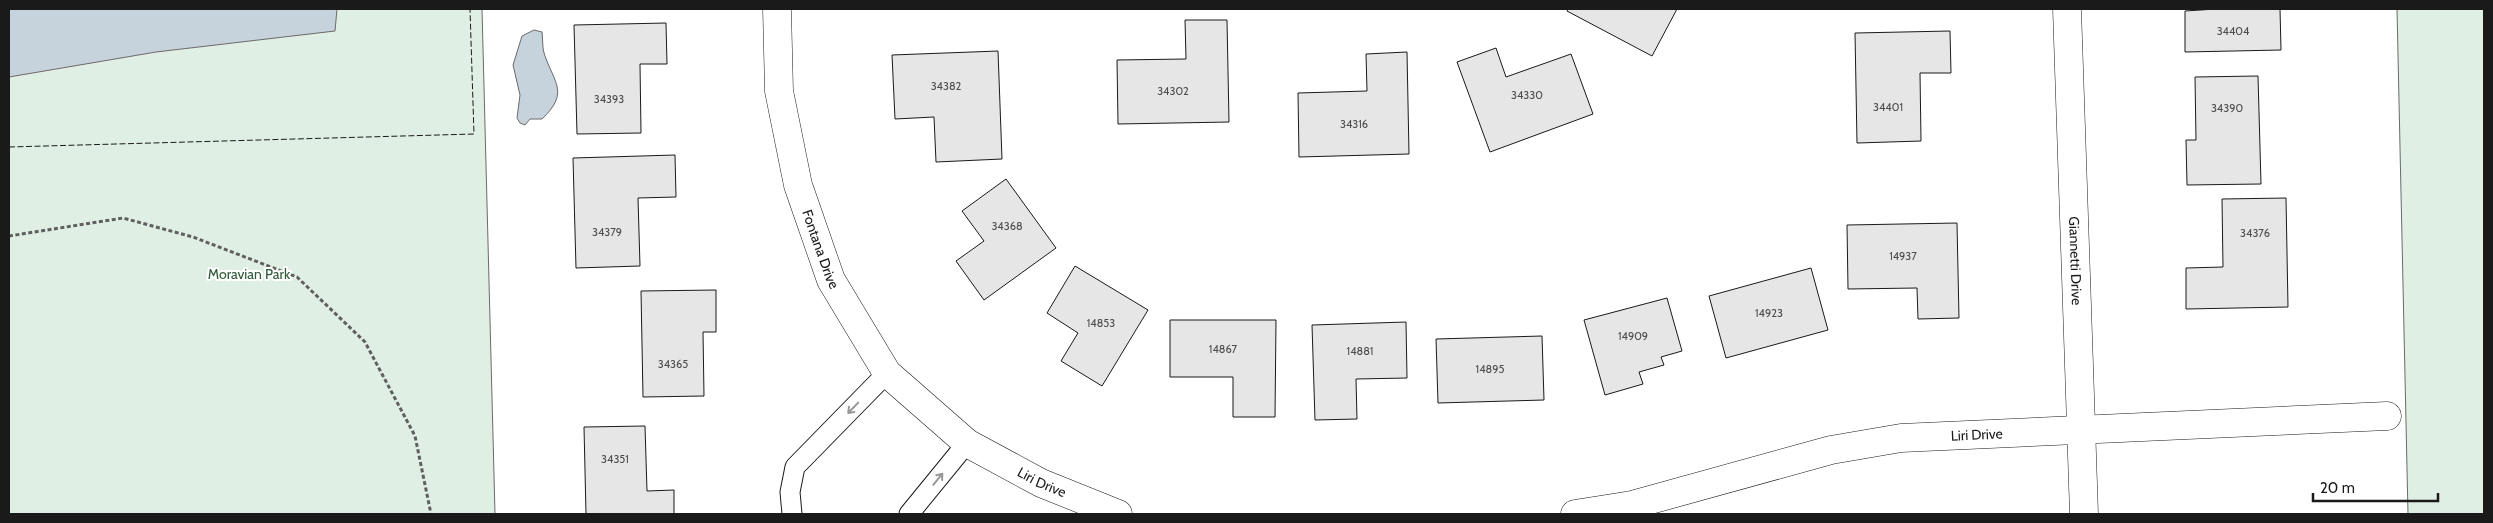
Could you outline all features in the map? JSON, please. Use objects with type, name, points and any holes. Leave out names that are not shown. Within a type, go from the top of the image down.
[{"type":"street","name":"Fontana Drive","points":[[777,9],[778,91],[798,185],[831,280],[887,373],[967,443]]},
{"type":"street","name":"Giannetti Drive","points":[[2067,9],[2084,514]]},
{"type":"street","name":"Liri Drive","points":[[1575,514],[1632,505],[1832,450],[1901,438],[2387,416]]},
{"type":"street","name":"Liri Drive","points":[[967,443],[1041,483],[1118,514]]},
{"type":"lane","points":[[792,514],[790,492],[796,467],[887,373]]},
{"type":"lane","points":[[909,514],[967,443]]},
{"type":"path","points":[[9,236],[124,218],[193,237],[296,277],[365,342],[415,436],[431,514]]},
{"type":"green space","name":"Moravian Park","points":[[9,9],[482,9],[495,514],[9,514]]},
{"type":"green space","points":[[2397,9],[2484,9],[2484,514],[2408,514]]},
{"type":"shaded area","points":[[9,9],[337,9],[335,31],[156,52],[9,77]]},
{"type":"shaded area","points":[[534,30],[542,32],[544,53],[556,81],[557,95],[550,110],[542,119],[530,119],[525,125],[520,123],[517,118],[520,95],[513,65],[522,36]]},
{"type":"building","points":[[1568,9],[1677,9],[1652,56],[1567,11]]},
{"type":"building","points":[[2280,9],[2281,50],[2185,52],[2185,11]]},
{"type":"building","points":[[1185,20],[1227,20],[1229,122],[1118,124],[1117,60],[1186,59]]},
{"type":"building","points":[[666,23],[667,64],[640,64],[641,133],[577,134],[574,25]]},
{"type":"building","points":[[1950,31],[1951,73],[1920,73],[1921,141],[1857,143],[1855,33]]},
{"type":"building","points":[[1496,48],[1506,77],[1571,54],[1593,114],[1490,152],[1457,62]]},
{"type":"building","points":[[998,51],[1002,159],[936,162],[934,117],[895,119],[892,55]]},
{"type":"building","points":[[1407,52],[1409,154],[1299,157],[1298,93],[1367,91],[1366,54]]},
{"type":"building","points":[[2258,76],[2261,184],[2187,185],[2186,140],[2196,140],[2195,77]]},
{"type":"building","points":[[675,155],[676,197],[638,198],[640,266],[576,268],[573,158]]},
{"type":"building","points":[[1006,179],[1056,248],[984,300],[956,261],[984,241],[962,211]]},
{"type":"building","points":[[2286,198],[2288,307],[2186,309],[2186,268],[2223,267],[2222,199]]},
{"type":"building","points":[[1957,223],[1959,318],[1918,319],[1917,288],[1848,289],[1847,225]]},
{"type":"building","points":[[1075,266],[1148,310],[1102,386],[1061,361],[1078,333],[1047,313]]},
{"type":"building","points":[[1811,268],[1828,330],[1726,358],[1709,296]]},
{"type":"building","points":[[716,290],[716,332],[703,332],[704,396],[643,397],[641,291]]},
{"type":"building","points":[[1667,298],[1682,351],[1661,357],[1664,365],[1639,372],[1643,384],[1605,395],[1584,320]]},
{"type":"building","points":[[1170,320],[1276,320],[1275,417],[1233,417],[1233,377],[1170,377]]},
{"type":"building","points":[[1406,322],[1407,378],[1356,379],[1357,419],[1315,420],[1312,325]]},
{"type":"building","points":[[1542,336],[1544,400],[1438,403],[1436,339]]},
{"type":"building","points":[[645,426],[647,491],[674,490],[674,514],[586,514],[584,427]]},
{"type":"fence","points":[[9,147],[474,134],[470,9]]}]
